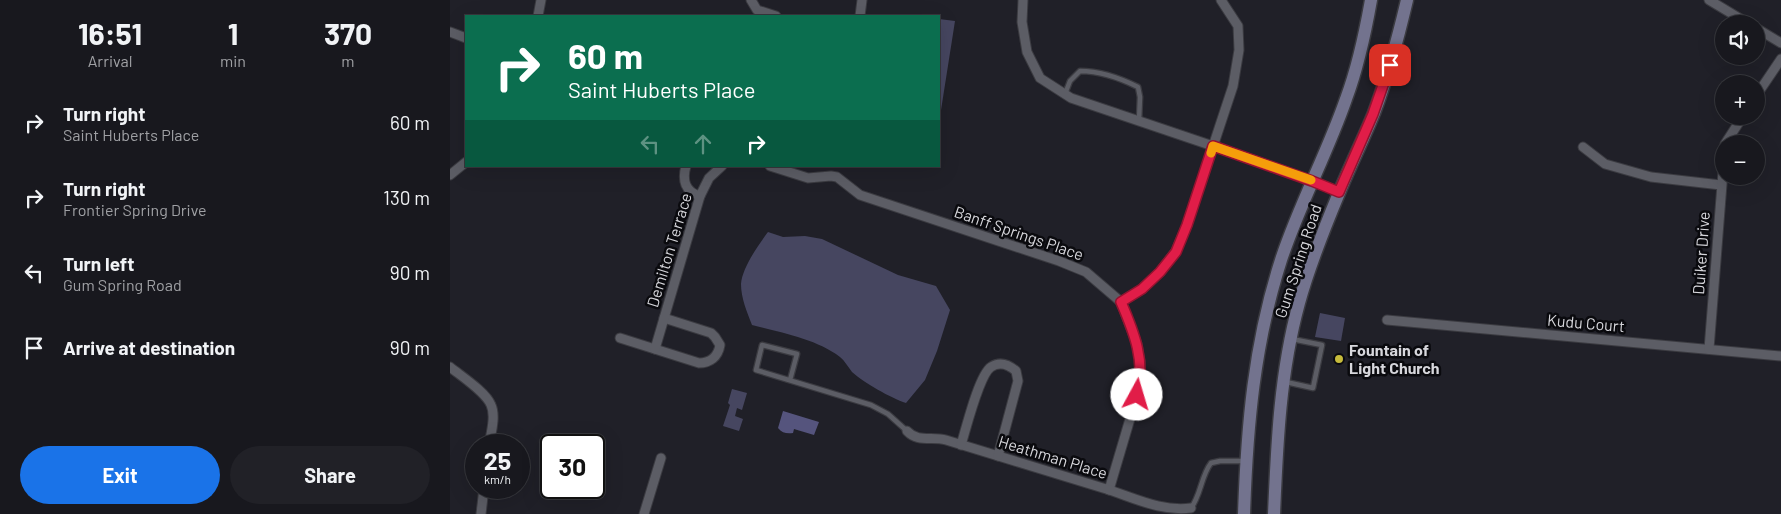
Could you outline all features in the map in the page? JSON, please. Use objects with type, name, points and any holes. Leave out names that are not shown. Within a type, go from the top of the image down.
[{"type":"main road","name":"Gum Spring Road","points":[[1244,514],[1250,414],[1260,335],[1281,261],[1296,217],[1343,108],[1356,70],[1371,0]]},
{"type":"main road","name":"Gum Spring Road","points":[[1274,514],[1278,430],[1290,339],[1299,303],[1339,192],[1386,80],[1407,0]]},
{"type":"street","points":[[538,15],[541,0]]},
{"type":"street","points":[[751,0],[757,10],[773,15]]},
{"type":"street","points":[[860,15],[862,0]]},
{"type":"street","points":[[1023,0],[1022,22],[1027,52],[1040,78],[1064,94],[1339,192]]},
{"type":"street","points":[[1121,302],[1142,289],[1160,272],[1176,252],[1187,225],[1233,86],[1239,50],[1238,26],[1221,0]]},
{"type":"street","points":[[1710,0],[1734,15]]},
{"type":"street","points":[[450,32],[465,38]]},
{"type":"street","points":[[1765,33],[1781,43]]},
{"type":"street","points":[[1765,83],[1781,59]]},
{"type":"street","points":[[1583,147],[1605,164],[1651,177],[1715,184]]},
{"type":"street","points":[[450,176],[465,163]]},
{"type":"street","points":[[686,167],[684,176],[686,185],[692,193],[700,196]]},
{"type":"street","name":"Demilton Terrace","points":[[654,349],[700,196],[709,178],[721,167]]},
{"type":"street","name":"Banff Springs Place","points":[[773,167],[803,177],[837,177],[860,195],[1068,265],[1086,272],[1121,302],[1137,344],[1140,362],[1140,385],[1109,490]]},
{"type":"street","name":"Duiker Drive","points":[[1709,349],[1721,185]]},
{"type":"street","points":[[620,338],[699,363],[714,358],[719,350],[718,341],[711,334],[664,318]]},
{"type":"street","name":"Kudu Court","points":[[1388,320],[1781,356]]},
{"type":"street","points":[[961,445],[982,379],[990,368],[998,364],[1008,365],[1016,371],[1018,381],[998,456]]},
{"type":"street","points":[[450,367],[491,404],[493,414],[490,434]]},
{"type":"street","name":"Heathman Place","points":[[907,431],[919,439],[941,439],[1109,490],[1158,507],[1178,510],[1191,508]]},
{"type":"street","points":[[644,514],[661,458]]},
{"type":"street","points":[[481,514],[483,499]]},
{"type":"lane","points":[[1064,94],[1070,81],[1080,72],[1093,71],[1128,82],[1138,87],[1140,97],[1139,121]]},
{"type":"lane","points":[[1284,381],[1313,388],[1322,345],[1290,339]]},
{"type":"lane","points":[[790,380],[797,354],[762,345],[756,370],[871,405],[888,414],[907,431]]},
{"type":"lane","points":[[1191,508],[1198,498],[1206,470],[1211,463],[1220,460],[1247,462]]},
{"type":"shaded area","points":[[940,19],[955,21],[940,110]]},
{"type":"shaded area","points":[[768,232],[783,237],[805,236],[822,239],[898,275],[936,286],[950,310],[937,351],[925,380],[906,403],[885,394],[863,381],[852,372],[840,357],[820,345],[752,325],[742,294],[742,278],[752,256]]},
{"type":"shaded area","points":[[1320,313],[1345,318],[1341,341],[1315,337]]},
{"type":"shaded area","points":[[732,389],[747,393],[742,410],[737,408],[735,416],[743,419],[739,431],[723,426],[730,405],[728,403]]},
{"type":"shaded area","points":[[783,411],[819,422],[814,435],[794,429],[793,433],[781,431],[778,428]]},
{"type":"slow traffic","points":[[1211,153],[1213,146],[1311,180]]},
{"type":"place","name":"Fountain of Light Church","points":[[1339,359]]},
{"type":"route","points":[[1137,395],[1140,385],[1140,362],[1137,344],[1121,302],[1142,289],[1160,272],[1176,252],[1213,146],[1339,192],[1373,114],[1390,65]]}]
